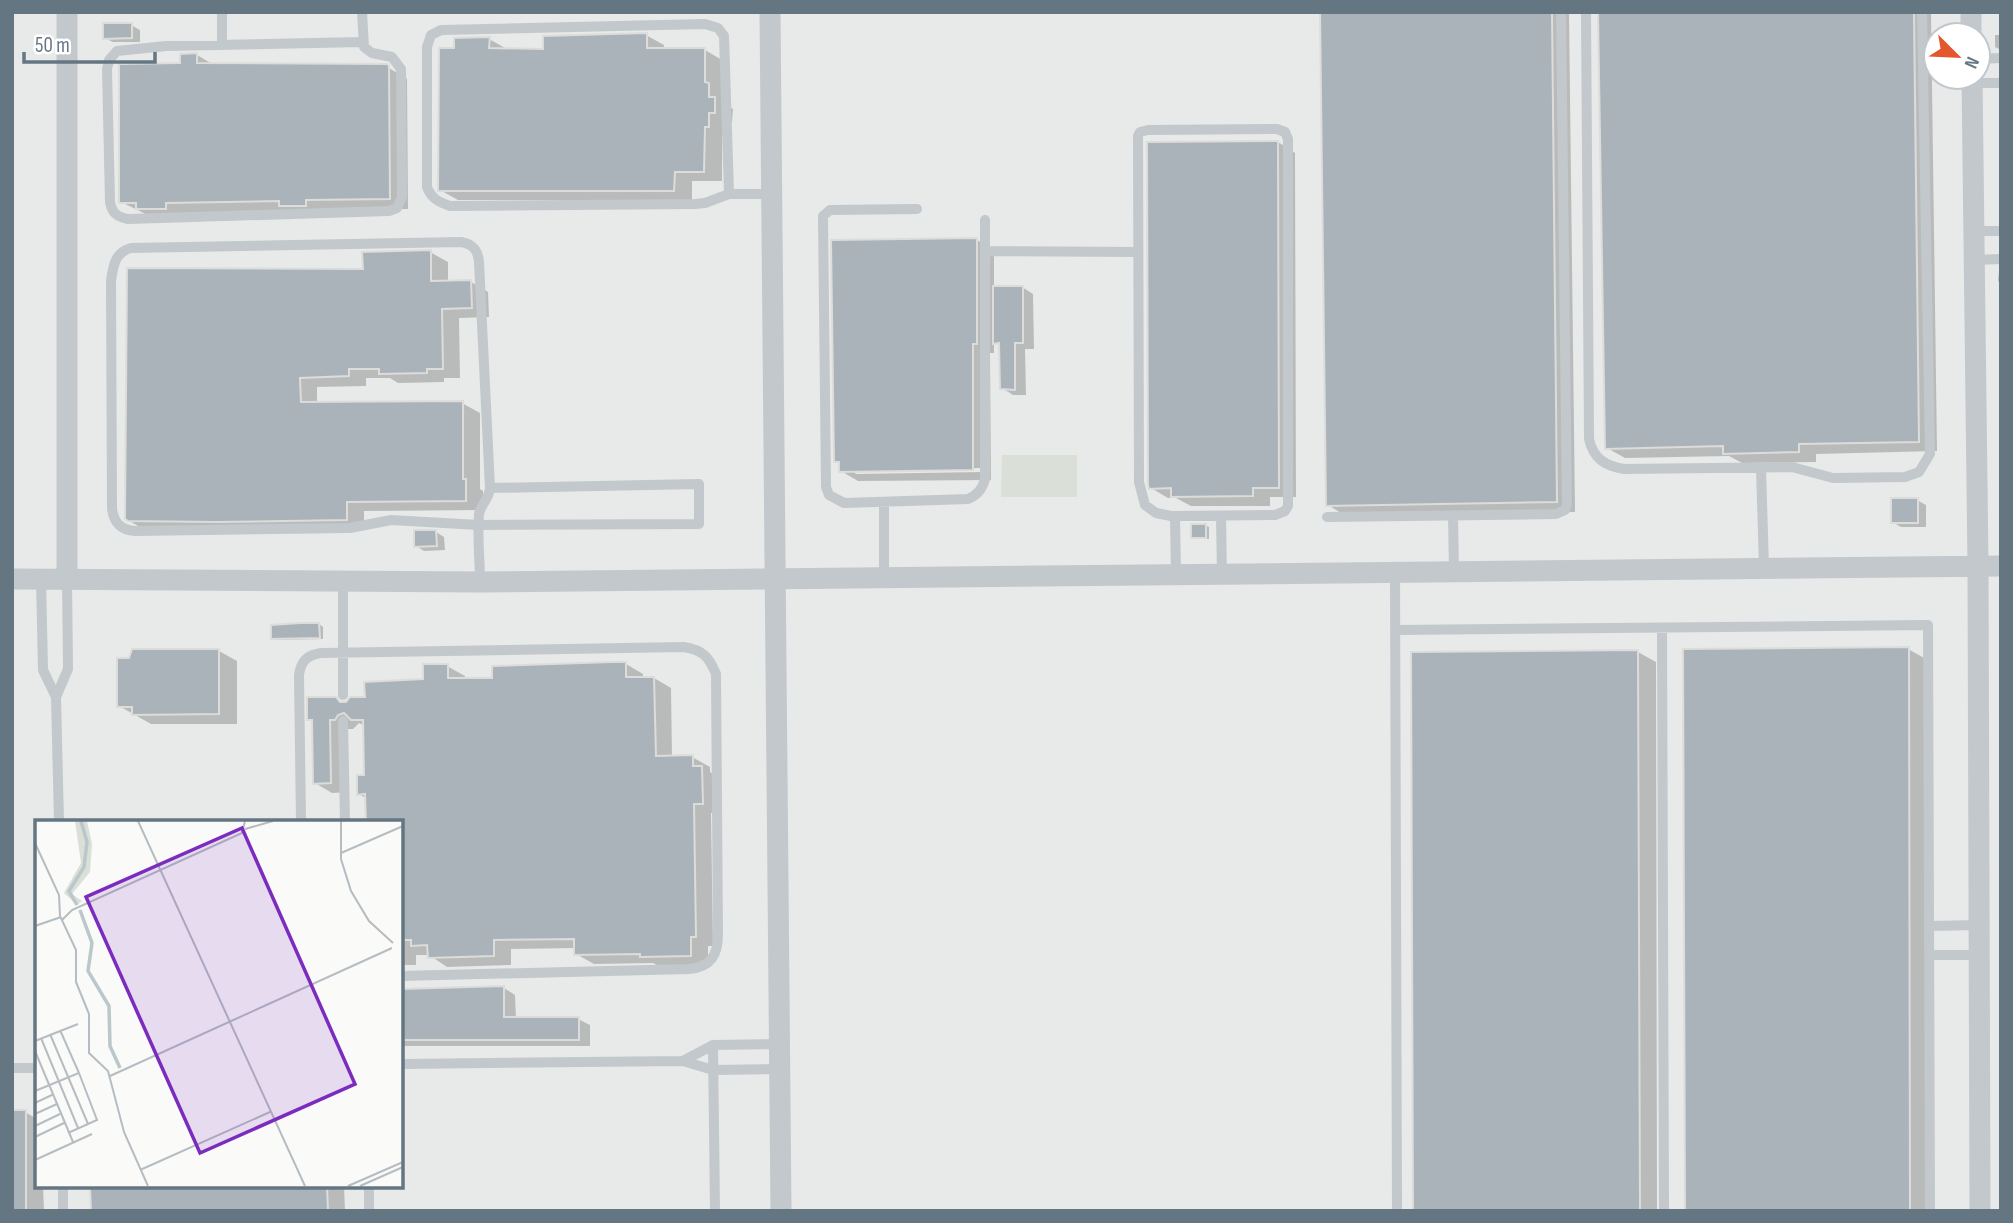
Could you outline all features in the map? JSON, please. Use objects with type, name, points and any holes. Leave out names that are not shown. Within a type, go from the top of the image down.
[{"type":"street","points":[[67,12],[67,578]]},
{"type":"street","points":[[769,12],[782,1211]]},
{"type":"street","points":[[1972,91],[1978,566],[1980,1211]]},
{"type":"street","points":[[12,579],[480,582],[2001,566]]},
{"type":"lane","points":[[222,12],[222,45]]},
{"type":"lane","points":[[362,12],[362,42],[369,52],[392,57],[401,69],[401,197],[397,208],[389,211],[128,219],[115,214],[111,207],[109,189],[107,69],[111,56],[117,51],[134,47],[362,42]]},
{"type":"lane","points":[[1327,517],[1556,514],[1565,510],[1568,501],[1561,12]]},
{"type":"lane","points":[[1586,12],[1591,448],[1607,464],[1624,469],[1801,468],[1833,478],[1913,475],[1919,472],[1927,461],[1931,447],[1922,12]]},
{"type":"lane","points":[[729,194],[724,36],[718,28],[705,24],[441,30],[431,35],[427,47],[427,187],[435,200],[450,206],[695,204],[729,194],[772,194]]},
{"type":"lane","points":[[1264,129],[1284,132],[1288,139],[1290,499],[1285,511],[1280,514],[1221,516],[1163,516],[1145,505],[1140,491],[1136,140],[1140,132],[1148,130],[1264,129]]},
{"type":"lane","points":[[917,209],[830,210],[822,219],[826,487],[829,495],[844,503],[968,499],[983,488],[985,220]]},
{"type":"lane","points":[[1973,231],[2001,231]]},
{"type":"lane","points":[[480,582],[480,525],[480,509],[489,495],[490,488],[479,262],[476,250],[468,243],[131,247],[115,260],[111,281],[112,509],[114,519],[120,527],[135,531],[350,528],[391,520],[480,525],[699,524],[699,484],[490,488]]},
{"type":"lane","points":[[985,251],[1137,252]]},
{"type":"lane","points":[[1974,260],[2001,259]]},
{"type":"lane","points":[[1761,468],[1764,567]]},
{"type":"lane","points":[[884,502],[884,577]]},
{"type":"lane","points":[[1453,515],[1454,571]]},
{"type":"lane","points":[[1175,516],[1176,574]]},
{"type":"lane","points":[[1221,516],[1222,574]]},
{"type":"lane","points":[[1395,572],[1397,1211]]},
{"type":"lane","points":[[41,578],[43,670],[56,697],[59,820]]},
{"type":"lane","points":[[56,697],[68,670],[67,578]]},
{"type":"lane","points":[[343,581],[343,695]]},
{"type":"lane","points":[[1395,630],[1928,625],[1930,1211]]},
{"type":"lane","points":[[1662,628],[1664,1211]]},
{"type":"lane","points":[[301,820],[300,668],[309,656],[343,652],[684,647],[701,651],[708,657],[716,674],[718,934],[716,953],[709,963],[689,969],[402,976]]},
{"type":"lane","points":[[343,721],[345,820]]},
{"type":"lane","points":[[1929,926],[1980,925]]},
{"type":"lane","points":[[1929,955],[1980,955]]},
{"type":"lane","points":[[683,1061],[713,1045],[780,1044]]},
{"type":"lane","points":[[713,1045],[715,1211]]},
{"type":"lane","points":[[402,1064],[683,1061],[713,1070],[781,1069]]},
{"type":"lane","points":[[12,1068],[35,1068]]},
{"type":"lane","points":[[63,1188],[63,1211]]},
{"type":"lane","points":[[369,1188],[369,1211]]},
{"type":"shaded area","points":[[12,12],[2001,12],[2001,1211],[12,1211]]},
{"type":"shaded area","points":[[1002,455],[1077,455],[1077,497],[1001,497]]},
{"type":"building","points":[[1320,12],[1552,12],[1557,502],[1326,506]]},
{"type":"building","points":[[1598,12],[1914,12],[1919,442],[1799,444],[1799,452],[1723,454],[1723,446],[1605,449]]},
{"type":"building","points":[[103,23],[132,23],[132,38],[103,39]]},
{"type":"building","points":[[647,33],[647,48],[705,48],[705,82],[709,83],[709,97],[715,97],[715,113],[709,113],[709,127],[705,127],[704,172],[675,172],[674,191],[438,191],[439,48],[454,48],[454,38],[490,37],[489,48],[543,49],[543,36]]},
{"type":"building","points":[[197,53],[197,63],[388,64],[390,199],[306,200],[306,206],[279,206],[279,201],[166,203],[166,209],[136,209],[136,203],[119,203],[119,64],[180,63],[180,54]]},
{"type":"building","points":[[1278,141],[1279,488],[1253,488],[1253,496],[1171,497],[1171,488],[1149,489],[1148,485],[1147,142]]},
{"type":"building","points":[[977,238],[977,344],[973,344],[973,470],[839,472],[839,462],[834,462],[831,240]]},
{"type":"building","points":[[431,250],[431,281],[471,280],[472,308],[442,309],[443,369],[427,369],[427,373],[379,374],[379,369],[349,369],[349,376],[300,378],[301,402],[463,401],[463,479],[466,479],[466,501],[347,502],[347,520],[217,522],[125,519],[127,268],[363,269],[362,252]]},
{"type":"building","points":[[993,286],[1023,286],[1023,343],[1015,343],[1015,390],[1000,389],[999,343],[993,344]]},
{"type":"building","points":[[1891,498],[1918,498],[1918,523],[1891,523]]},
{"type":"building","points":[[1191,524],[1206,524],[1206,538],[1191,538]]},
{"type":"building","points":[[414,530],[436,530],[437,546],[414,547]]},
{"type":"building","points":[[319,623],[320,638],[271,639],[271,625]]},
{"type":"building","points":[[1909,647],[1910,1211],[1685,1211],[1683,649]]},
{"type":"building","points":[[132,649],[219,649],[219,714],[132,715],[132,707],[117,707],[117,658],[129,658]]},
{"type":"building","points":[[1638,650],[1640,1211],[1413,1211],[1411,652]]},
{"type":"building","points":[[626,662],[626,677],[654,677],[656,756],[693,755],[693,766],[702,766],[703,804],[694,804],[696,937],[691,937],[691,956],[574,955],[574,939],[494,940],[494,956],[428,958],[427,945],[411,946],[411,940],[402,940],[402,820],[366,820],[365,794],[357,795],[357,775],[364,775],[363,720],[351,720],[344,713],[338,715],[335,720],[330,720],[331,783],[313,784],[312,720],[307,720],[307,697],[336,697],[340,702],[346,702],[350,697],[365,697],[364,682],[423,679],[423,664],[448,664],[448,678],[492,678],[492,666]]},
{"type":"building","points":[[504,986],[504,1017],[579,1017],[579,1040],[402,1040],[402,989]]},
{"type":"building","points":[[12,1110],[26,1110],[26,1211],[12,1211]]},
{"type":"building","points":[[90,1188],[327,1188],[328,1211],[91,1211]]}]
